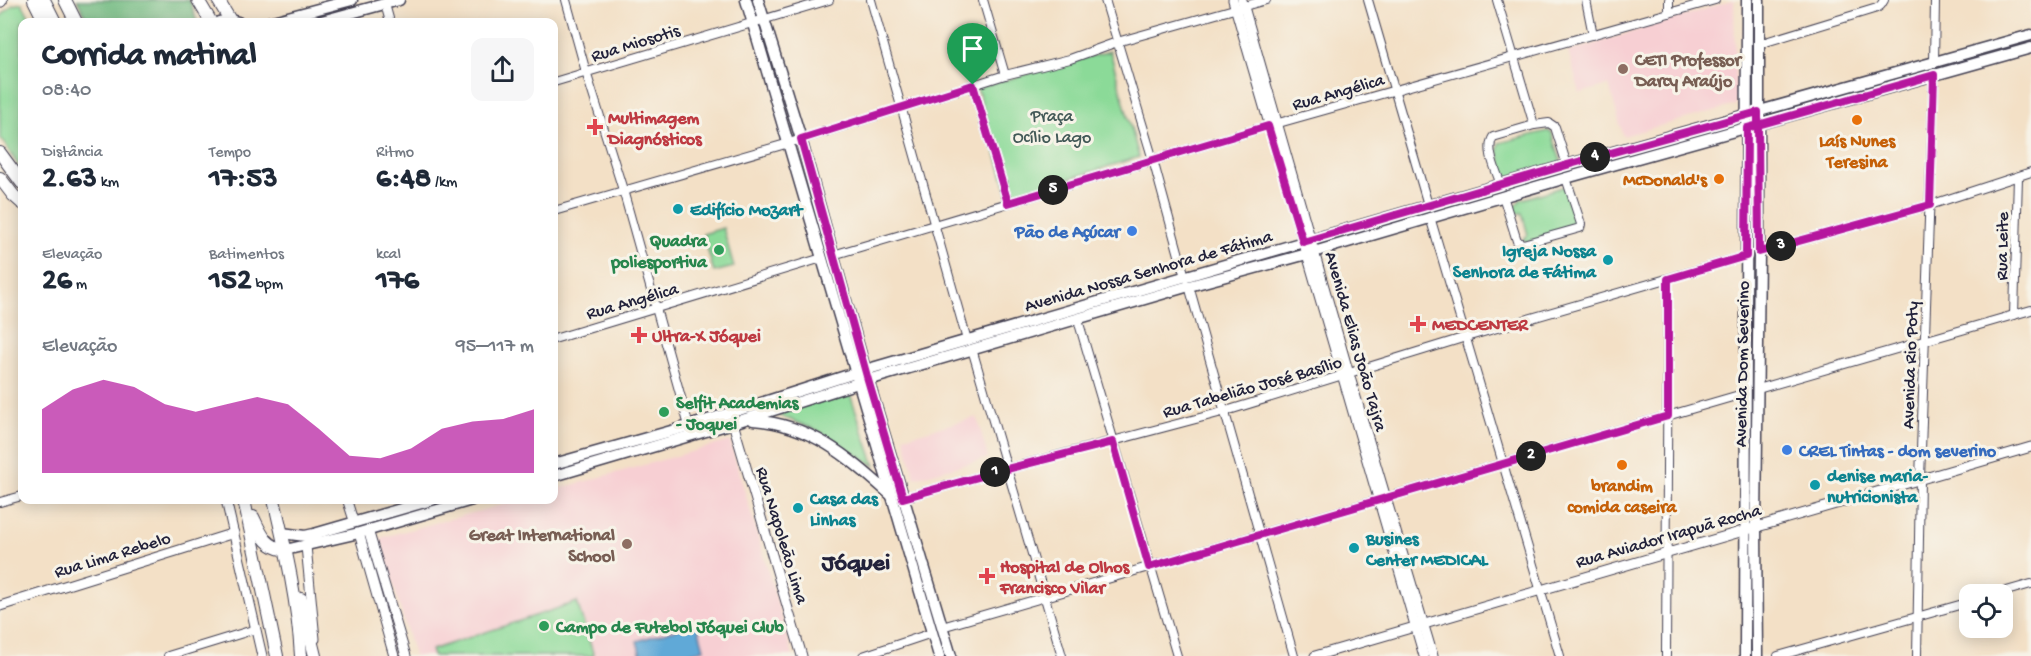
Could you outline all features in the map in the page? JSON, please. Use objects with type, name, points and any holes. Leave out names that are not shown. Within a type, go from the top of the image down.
[{"type":"main road","points":[[34,0],[43,18]]},
{"type":"main road","points":[[44,0],[53,18]]},
{"type":"main road","points":[[65,0],[74,18]]},
{"type":"main road","points":[[198,0],[209,18]]},
{"type":"main road","points":[[218,0],[227,18]]},
{"type":"main road","points":[[284,18],[352,0]]},
{"type":"main road","points":[[333,18],[399,0]]},
{"type":"main road","points":[[746,0],[827,257],[898,497],[951,656]]},
{"type":"main road","points":[[758,0],[801,139],[827,257]]},
{"type":"main road","name":"Avenida Dom Severino","points":[[1745,656],[1758,389],[1759,252],[1753,126],[1747,115],[1747,0]]},
{"type":"main road","name":"Avenida Dom Severino","points":[[1757,656],[1746,393],[1746,256],[1753,126],[1758,112],[1759,0]]},
{"type":"main road","name":"Avenida Nossa Senhora de Fátima","points":[[558,464],[1187,282],[1310,253],[1431,217],[1567,165],[2031,35]]},
{"type":"main road","name":"Avenida Nossa Senhora de Fátima","points":[[969,345],[1078,320],[1307,241],[1428,206],[1566,178],[2031,48]]},
{"type":"main road","points":[[0,153],[18,178]]},
{"type":"main road","points":[[0,178],[18,199]]},
{"type":"main road","name":"Avenida Nossa Senhora de Fátima","points":[[558,475],[746,419],[862,376]]},
{"type":"main road","points":[[746,419],[779,424],[824,441],[898,497],[939,656]]},
{"type":"main road","points":[[245,504],[277,656]]},
{"type":"main road","points":[[246,504],[268,544],[285,550],[306,546],[360,528],[422,504]]},
{"type":"main road","points":[[275,504],[289,570],[299,631],[300,656]]},
{"type":"main road","points":[[282,533],[305,536],[360,528],[456,504]]},
{"type":"main road","points":[[289,570],[298,585],[315,656]]},
{"type":"street","points":[[566,0],[623,190],[689,426]]},
{"type":"street","name":"Rua Miosotis","points":[[558,81],[829,0]]},
{"type":"street","points":[[871,0],[969,345],[1062,656]]},
{"type":"street","points":[[983,0],[1005,75]]},
{"type":"street","points":[[1105,0],[1226,411],[1294,656]]},
{"type":"street","points":[[558,210],[801,139],[1005,75],[1070,59],[1238,4],[1266,0]]},
{"type":"street","points":[[1368,0],[1428,206]]},
{"type":"street","points":[[1497,0],[1534,125]]},
{"type":"street","points":[[1587,0],[1593,35]]},
{"type":"street","points":[[1669,0],[1669,13]]},
{"type":"street","name":"Rua Angélica","points":[[558,338],[1153,160],[1715,0]]},
{"type":"street","points":[[1759,44],[1877,8],[1884,0]]},
{"type":"street","points":[[1934,63],[1935,0]]},
{"type":"street","points":[[385,4],[389,18]]},
{"type":"street","name":"Avenida Elias João Tajra","points":[[1238,4],[1419,625],[1424,656]]},
{"type":"street","name":"Avenida Rio Poty","points":[[1917,656],[1920,479],[1934,75]]},
{"type":"street","points":[[973,85],[1008,203]]},
{"type":"street","points":[[1566,178],[1581,224],[1580,228],[1520,243],[1517,241],[1502,190],[1490,141],[1493,137],[1549,123],[1553,125],[1567,165]]},
{"type":"street","points":[[1759,252],[1930,205],[2031,172]]},
{"type":"street","name":"Rua Leite","points":[[2014,315],[2018,177]]},
{"type":"street","points":[[1431,217],[1560,656]]},
{"type":"street","name":"Rua Tabelião José Basílio","points":[[898,497],[1226,411],[1467,337],[1746,256]]},
{"type":"street","points":[[1666,656],[1668,279]]},
{"type":"street","points":[[1758,389],[2031,310]]},
{"type":"street","points":[[1078,320],[1177,656]]},
{"type":"street","name":"Avenida Elias João Tajra","points":[[1346,374],[1366,416],[1382,498]]},
{"type":"street","points":[[942,627],[1746,393]]},
{"type":"street","name":"Rua Napoleão Lima","points":[[733,423],[802,656]]},
{"type":"street","name":"Rua Aviador Irapuã Rocha","points":[[1315,656],[2031,447]]},
{"type":"street","points":[[0,502],[18,497]]},
{"type":"street","points":[[227,504],[262,656]]},
{"type":"street","points":[[349,504],[392,611],[400,655]]},
{"type":"street","points":[[360,528],[382,614],[400,655]]},
{"type":"street","name":"Rua Lima Rebelo","points":[[0,606],[234,533]]},
{"type":"street","points":[[306,546],[315,656]]},
{"type":"street","points":[[2013,589],[2031,584]]},
{"type":"street","points":[[1778,656],[1959,605]]},
{"type":"street","points":[[382,614],[392,611]]},
{"type":"street","name":"Avenida Elias João Tajra","points":[[1419,625],[1433,656]]},
{"type":"street","points":[[168,656],[256,629]]},
{"type":"street","points":[[863,656],[932,633]]},
{"type":"shaded area","points":[[1734,0],[1736,105],[1623,136],[1609,85],[1580,93],[1568,52]]},
{"type":"shaded area","points":[[977,417],[988,458],[915,478],[904,437]]},
{"type":"shaded area","points":[[730,441],[793,656],[414,656],[380,538],[505,504],[558,504],[558,489]]},
{"type":"green space","points":[[77,0],[188,0],[196,18],[86,18]]},
{"type":"green space","points":[[22,3],[30,18],[18,18],[18,165],[0,137],[0,17],[13,5]]},
{"type":"green space","name":"Praça Ocílio Lago","points":[[1110,51],[1139,157],[1009,197],[977,88]]},
{"type":"green space","points":[[1548,131],[1552,133],[1561,162],[1506,180],[1498,150],[1499,143]]},
{"type":"green space","points":[[1565,186],[1571,193],[1567,196],[1576,224],[1579,226],[1526,243],[1523,239],[1528,235],[1522,213],[1516,213],[1514,209],[1520,200]]},
{"type":"green space","name":"Quadra poliesportiva","points":[[723,228],[734,267],[714,272],[703,234]]},
{"type":"green space","points":[[849,391],[875,466],[817,430],[775,414]]},
{"type":"green space","name":"Campo de Futebol Jóquei Club","points":[[577,602],[594,656],[433,656],[431,650]]},
{"type":"water","points":[[697,623],[704,649],[680,656],[641,656],[637,641]]},
{"type":"place","name":"CETI Professor Darcy Araújo","points":[[1623,69]]},
{"type":"place","name":"Laís Nunes Teresina","points":[[1857,120]]},
{"type":"place","name":"Multimagem Diagnósticos","points":[[595,127]]},
{"type":"place","name":"McDonald's","points":[[1719,179]]},
{"type":"place","name":"Edifício Mozart","points":[[678,209]]},
{"type":"place","name":"Pão de Açúcar","points":[[1132,231]]},
{"type":"place","name":"Quadra poliesportiva","points":[[719,250]]},
{"type":"place","name":"Igreja Nossa Senhora de Fátima","points":[[1608,260]]},
{"type":"place","name":"MEDCENTER","points":[[1418,324]]},
{"type":"place","name":"Ultra-X Jóquei","points":[[639,335]]},
{"type":"place","name":"Selfit Academias - Joquei","points":[[664,412]]},
{"type":"place","name":"CREL Tintas - dom severino","points":[[1787,450]]},
{"type":"place","name":"brandim comida caseira","points":[[1622,465]]},
{"type":"place","name":"denise maria- nutricionista","points":[[1815,485]]},
{"type":"place","name":"Casa das Linhas","points":[[798,508]]},
{"type":"place","name":"Great International School","points":[[627,544]]},
{"type":"place","name":"Busines Center MEDICAL","points":[[1354,548]]},
{"type":"place","name":"Hospital de Olhos Francisco Vilar","points":[[987,576]]},
{"type":"place","name":"Campo de Futebol Jóquei Club","points":[[544,626]]},
{"type":"district","name":"Jóquei","points":[[856,561]]},
{"type":"route","points":[[973,85],[801,139],[903,498],[1113,442],[1149,567],[1668,416],[1668,279],[1746,256],[1747,128],[1758,125],[1759,252],[1930,205],[1934,75],[1758,125],[1758,112],[1303,242],[1268,126],[1008,203],[973,85]]}]
